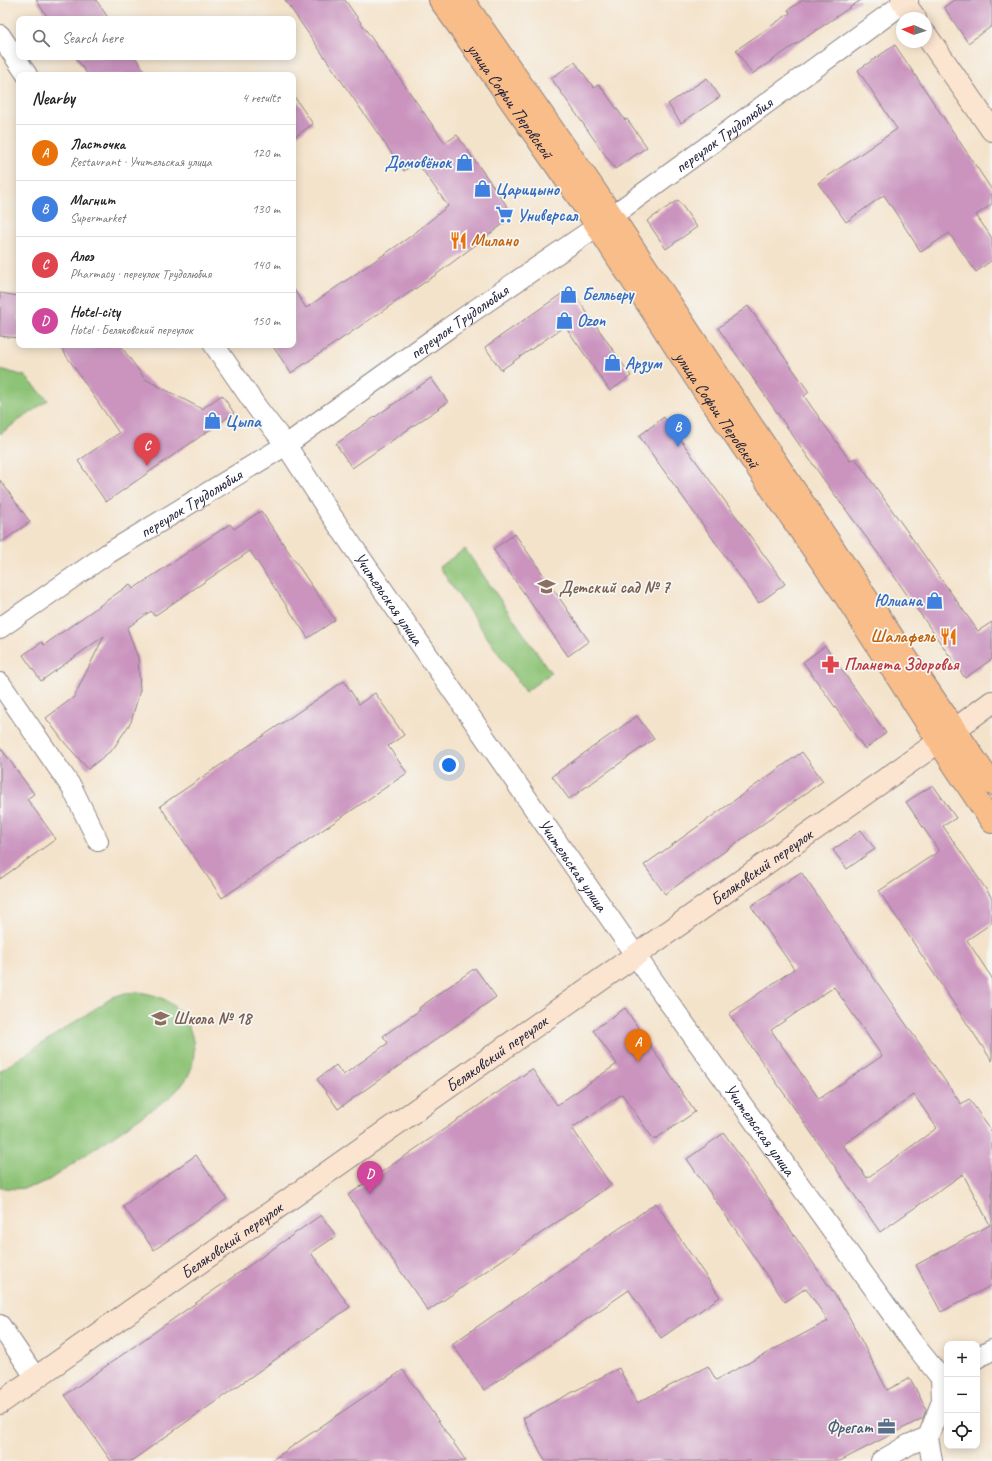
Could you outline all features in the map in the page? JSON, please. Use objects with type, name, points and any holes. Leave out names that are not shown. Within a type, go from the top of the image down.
[{"type":"main road","name":"улица Софьи Перовской","points":[[440,0],[578,197],[605,221]]},
{"type":"main road","name":"улица Софьи Перовской","points":[[463,0],[605,221],[701,385],[845,596],[946,735],[992,784]]},
{"type":"main road","name":"улица Софьи Перовской","points":[[946,735],[992,822]]},
{"type":"street","name":"переулок Трудолюбия","points":[[0,628],[107,554],[286,445],[450,327],[605,221],[907,5]]},
{"type":"street","points":[[0,35],[16,59]]},
{"type":"street","points":[[932,43],[992,130]]},
{"type":"street","points":[[17,60],[25,72]]},
{"type":"street","name":"Учительская улица","points":[[216,348],[258,409],[286,445],[329,512],[635,955],[913,1343],[944,1376]]},
{"type":"street","points":[[0,683],[72,788],[98,842]]},
{"type":"street","name":"Беляковский переулок","points":[[0,1403],[992,702]]},
{"type":"street","points":[[0,1326],[36,1378]]},
{"type":"street","points":[[980,1356],[992,1350]]},
{"type":"street","points":[[932,1461],[928,1437],[942,1402],[944,1376]]},
{"type":"street","points":[[881,1461],[910,1444],[928,1437]]},
{"type":"green space","points":[[0,369],[25,376],[48,400],[0,434]]},
{"type":"green space","points":[[465,549],[551,673],[525,692],[439,567]]},
{"type":"green space","points":[[138,992],[162,998],[172,1004],[180,1012],[186,1022],[194,1044],[192,1067],[187,1078],[170,1097],[49,1180],[25,1188],[13,1189],[0,1187],[0,1071],[113,997],[125,993]]},
{"type":"building","points":[[36,0],[96,0],[107,16],[47,16]]},
{"type":"building","points":[[285,0],[345,0],[445,143],[457,135],[509,209],[507,221],[437,274],[291,373],[274,348],[296,348],[296,293],[306,308],[411,236],[448,206],[417,162],[404,171]]},
{"type":"building","points":[[803,0],[861,0],[752,74],[736,50],[790,13],[788,10]]},
{"type":"building","points":[[954,0],[992,0],[992,26],[968,43],[944,7]]},
{"type":"building","points":[[895,45],[992,190],[992,204],[976,215],[992,238],[992,260],[976,272],[949,233],[921,252],[884,195],[846,222],[818,183],[897,129],[858,70]]},
{"type":"building","points":[[77,60],[137,60],[145,72],[86,72]]},
{"type":"building","points":[[575,62],[594,88],[599,84],[647,147],[615,169],[551,78]]},
{"type":"building","points":[[707,78],[720,97],[681,123],[668,104]]},
{"type":"building","points":[[296,99],[313,124],[296,136]]},
{"type":"building","points":[[678,200],[697,227],[666,249],[647,221]]},
{"type":"building","points":[[570,288],[631,376],[610,391],[565,326],[501,370],[485,347]]},
{"type":"building","points":[[0,293],[16,296],[16,338],[0,336]]},
{"type":"building","points":[[748,306],[809,392],[804,396],[850,461],[855,458],[978,631],[992,622],[992,659],[965,678],[718,328]]},
{"type":"building","points":[[61,348],[122,348],[145,379],[202,409],[222,395],[234,413],[106,502],[78,461],[119,433]]},
{"type":"building","points":[[431,378],[448,402],[352,468],[336,444]]},
{"type":"building","points":[[664,417],[785,584],[759,603],[639,436]]},
{"type":"building","points":[[0,480],[30,522],[0,543]]},
{"type":"building","points":[[261,511],[335,620],[308,638],[250,551],[154,616],[151,611],[127,628],[138,658],[140,690],[131,722],[113,749],[88,769],[64,742],[46,718],[74,697],[104,636],[41,681],[23,655],[42,642],[44,645],[130,584],[133,589],[230,524],[234,529]]},
{"type":"building","points":[[515,534],[589,641],[568,656],[493,549]]},
{"type":"building","points":[[825,646],[886,733],[865,749],[803,662]]},
{"type":"building","points":[[344,681],[359,704],[375,693],[404,735],[388,746],[407,773],[222,898],[160,806]]},
{"type":"building","points":[[637,716],[654,739],[569,799],[552,776]]},
{"type":"building","points":[[0,747],[34,794],[27,799],[56,839],[0,879]]},
{"type":"building","points":[[802,752],[823,781],[665,894],[644,865]]},
{"type":"building","points":[[933,785],[956,818],[943,826],[992,898],[992,923],[967,940],[992,978],[992,1061],[879,891],[939,851],[906,802]]},
{"type":"building","points":[[861,830],[875,849],[847,869],[833,850]]},
{"type":"building","points":[[801,872],[961,1104],[969,1099],[992,1132],[992,1285],[941,1312],[916,1265],[990,1225],[963,1174],[880,1232],[729,1014],[794,969],[751,906]],"holes":[[[834,987],[882,1056],[819,1099],[771,1030]],[[914,1095],[937,1128],[867,1178],[843,1145]]]},
{"type":"building","points":[[475,968],[496,997],[338,1109],[317,1079],[336,1065],[343,1075],[388,1043],[383,1036]]},
{"type":"building","points":[[625,1008],[695,1112],[654,1140],[622,1094],[572,1128],[611,1185],[428,1311],[348,1195],[532,1069],[557,1105],[617,1064],[593,1030]]},
{"type":"building","points":[[724,1133],[846,1311],[887,1390],[910,1378],[926,1409],[923,1418],[840,1461],[545,1461],[523,1418],[619,1368],[637,1403],[708,1366],[716,1380],[828,1321],[806,1288],[785,1302],[687,1159]]},
{"type":"building","points":[[196,1155],[227,1199],[154,1250],[123,1206]]},
{"type":"building","points":[[656,1203],[720,1297],[661,1338],[629,1290],[484,1390],[452,1344]]},
{"type":"building","points":[[321,1215],[336,1236],[311,1253],[350,1307],[131,1461],[111,1461],[65,1395]]},
{"type":"building","points":[[403,1370],[466,1461],[271,1461]]},
{"type":"place","name":"Домовёнок","points":[[464,162]]},
{"type":"place","name":"Царицыно","points":[[482,189]]},
{"type":"place","name":"Универсал","points":[[504,215]]},
{"type":"place","name":"Милано","points":[[458,240]]},
{"type":"place","name":"Белльеру","points":[[569,294]]},
{"type":"place","name":"Ozon","points":[[564,320]]},
{"type":"place","name":"Арзум","points":[[612,363]]},
{"type":"place","name":"Цыпа","points":[[212,421]]},
{"type":"place","name":"Магнит","points":[[678,447]]},
{"type":"place","name":"Алоэ","points":[[147,466]]},
{"type":"place","name":"Детский сад № 7","points":[[546,587]]},
{"type":"place","name":"Юлиана","points":[[935,600]]},
{"type":"place","name":"Шалафель","points":[[948,636]]},
{"type":"place","name":"Планета Здоровья","points":[[831,664]]},
{"type":"place","name":"Школа № 18","points":[[160,1018]]},
{"type":"place","name":"Ласточка","points":[[638,1062]]},
{"type":"place","name":"Hotel-city","points":[[370,1194]]},
{"type":"place","name":"Фрегат","points":[[886,1427]]}]
